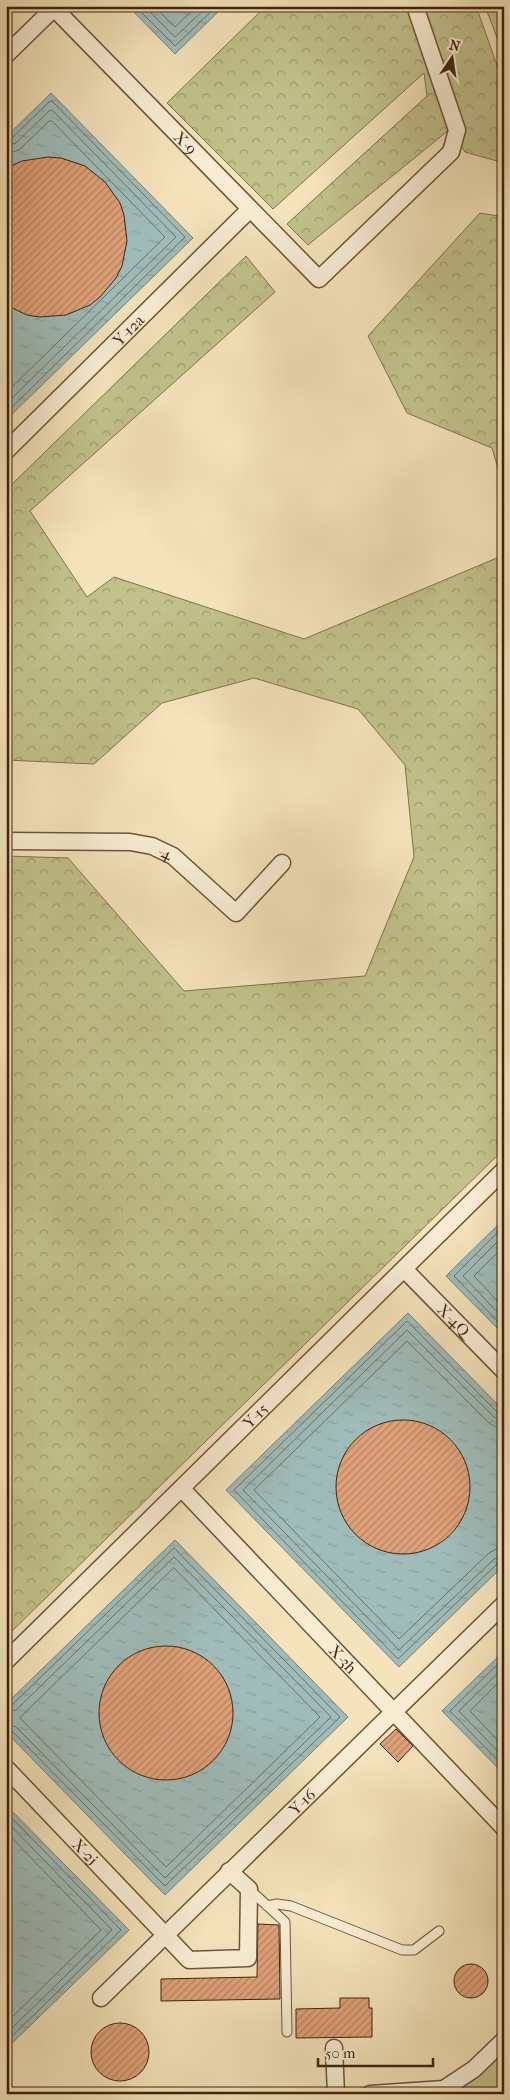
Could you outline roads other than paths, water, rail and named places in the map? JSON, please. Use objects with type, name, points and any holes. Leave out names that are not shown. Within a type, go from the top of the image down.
[{"type":"street","name":"X-9","points":[[53,7],[319,278],[451,152],[457,130],[415,6]]},
{"type":"street","points":[[6,54],[53,7]]},
{"type":"street","name":"Y-12a","points":[[6,451],[250,209]]},
{"type":"street","name":"-4","points":[[6,841],[130,842],[152,846],[173,856],[236,913],[282,863]]},
{"type":"street","name":"Y-15","points":[[6,1661],[504,1170]]},
{"type":"street","name":"X-4Q","points":[[404,1269],[504,1371]]},
{"type":"street","name":"X-3h","points":[[182,1489],[392,1713],[504,1828]]},
{"type":"street","name":"Y-16","points":[[101,1998],[164,1934],[504,1604]]},
{"type":"street","name":"X-2j","points":[[6,1768],[189,1960],[248,1958],[249,1889]]},
{"type":"street","points":[[230,1871],[249,1889]]},
{"type":"street","points":[[370,2094],[444,2089],[474,2070],[504,2040]]},
{"type":"street","points":[[334,2048],[336,2094]]},
{"type":"lane","points":[[249,1889],[285,1922],[287,2032]]},
{"type":"lane","points":[[266,1906],[277,1904],[291,1906],[402,1950],[414,1950],[439,1931]]},
{"type":"water","points":[[128,6],[224,6],[175,54]]},
{"type":"water","points":[[51,93],[193,238],[6,420],[6,137]]},
{"type":"water","points":[[504,1219],[504,1335],[446,1276]]},
{"type":"water","points":[[408,1313],[504,1411],[504,1565],[399,1667],[226,1490]]},
{"type":"water","points":[[175,1540],[348,1717],[165,1895],[6,1732],[6,1704]]},
{"type":"water","points":[[504,1651],[504,1774],[442,1711]]},
{"type":"water","points":[[6,1805],[129,1930],[6,2049]]}]
